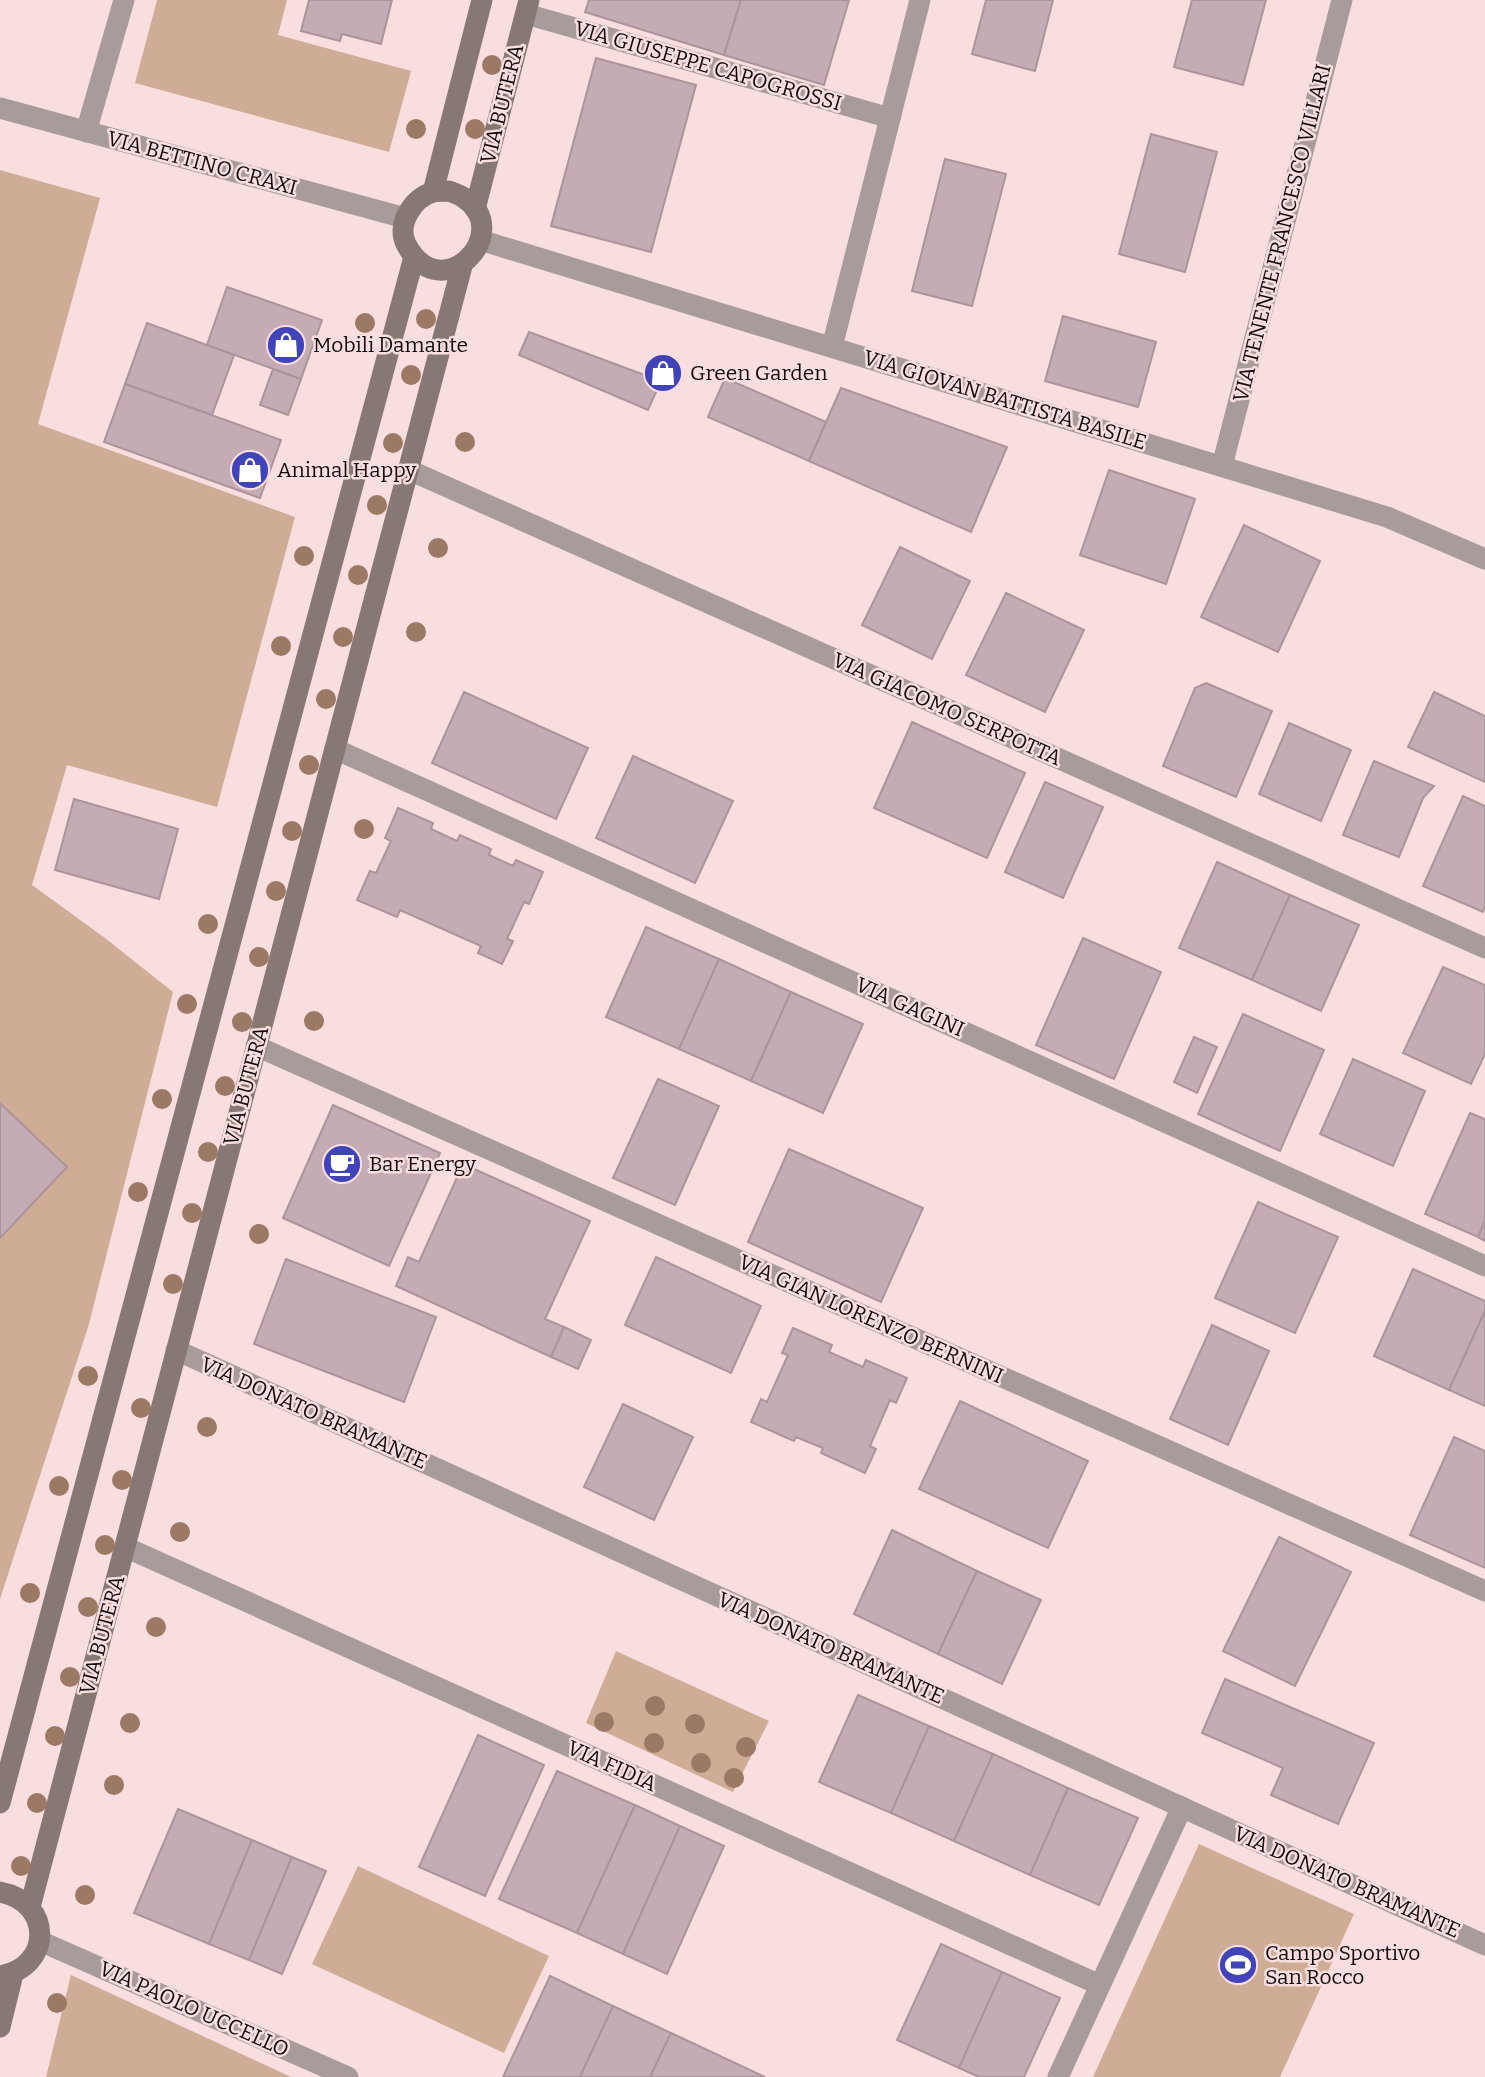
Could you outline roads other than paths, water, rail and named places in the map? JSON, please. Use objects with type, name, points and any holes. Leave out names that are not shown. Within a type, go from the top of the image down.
[{"type":"main road","points":[[433,192],[482,0]]},
{"type":"main road","name":"VIA BUTERA","points":[[475,209],[528,7]]},
{"type":"main road","points":[[449,191],[464,197],[475,209],[481,224],[480,240],[473,255],[462,266],[444,269],[428,267],[414,257],[404,239],[405,218],[415,201],[433,192],[449,191]]},
{"type":"main road","points":[[0,1803],[414,257]]},
{"type":"main road","name":"VIA BUTERA","points":[[30,1907],[462,266]]},
{"type":"main road","points":[[0,1892],[12,1894],[25,1901],[40,1926],[40,1941],[35,1955],[25,1966],[7,1975],[0,2027]]},
{"type":"street","points":[[86,132],[124,0]]},
{"type":"street","points":[[832,347],[920,0]]},
{"type":"street","name":"VIA TENENTE FRANCESCO VILLARI","points":[[1222,466],[1342,0]]},
{"type":"street","name":"VIA GIUSEPPE CAPOGROSSI","points":[[528,7],[890,118]]},
{"type":"street","name":"VIA BETTINO CRAXI","points":[[0,108],[405,218]]},
{"type":"street","name":"VIA GIOVAN BATTISTA BASILE","points":[[480,240],[1387,517],[1485,559]]},
{"type":"street","name":"VIA GIACOMO SERPOTTA","points":[[409,470],[1485,948]]},
{"type":"street","name":"VIA GAGINI","points":[[335,749],[1485,1266]]},
{"type":"street","name":"VIA GIAN LORENZO BERNINI","points":[[256,1046],[1485,1591]]},
{"type":"street","name":"VIA DONATO BRAMANTE","points":[[176,1350],[1485,1945]]},
{"type":"street","name":"VIA FIDIA","points":[[125,1547],[1100,1985]]},
{"type":"street","points":[[1058,2077],[1182,1807]]},
{"type":"street","name":"VIA PAOLO UCCELLO","points":[[40,1941],[348,2077]]},
{"type":"place","name":"Mobili Damante","points":[[286,345]]},
{"type":"place","name":"Green Garden","points":[[663,373]]},
{"type":"place","name":"Animal Happy","points":[[250,470]]},
{"type":"place","name":"Bar Energy","points":[[342,1164]]},
{"type":"place","name":"Campo Sportivo San Rocco","points":[[1238,1965]]}]
